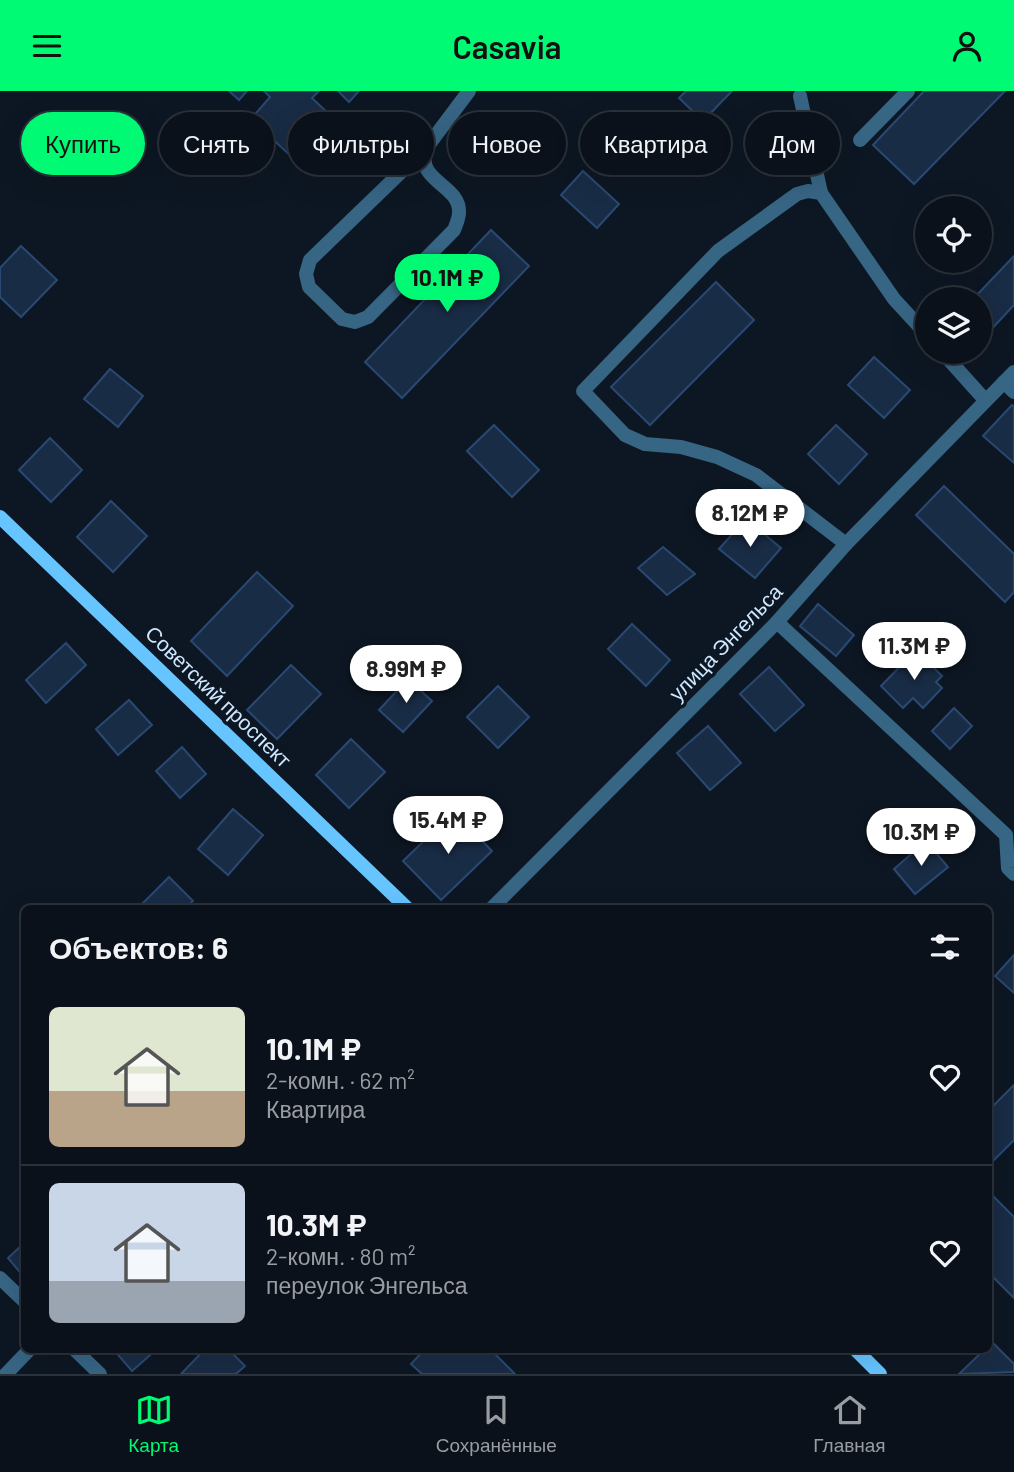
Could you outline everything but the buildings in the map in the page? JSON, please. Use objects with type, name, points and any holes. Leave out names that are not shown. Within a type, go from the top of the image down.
[{"type":"main road","name":"Советский проспект","points":[[0,517],[404,905]]},
{"type":"main road","points":[[859,1353],[880,1374]]},
{"type":"street","points":[[434,138],[469,91]]},
{"type":"street","points":[[860,140],[908,91]]},
{"type":"street","points":[[800,96],[821,193],[894,299],[915,322]]},
{"type":"street","points":[[427,147],[423,157],[425,169],[453,196],[460,212],[454,230],[368,317],[355,322],[341,319],[309,287],[306,274],[310,260],[427,147]]},
{"type":"street","points":[[821,193],[808,191],[797,194],[718,251],[583,391],[625,435],[645,445],[681,447],[717,457],[756,475],[846,544]]},
{"type":"street","points":[[953,364],[985,400]]},
{"type":"street","name":"улица Энгельса","points":[[495,905],[777,622],[846,544],[985,400],[1011,382]]},
{"type":"street","points":[[777,622],[1010,832],[1009,868],[1014,874]]},
{"type":"street","points":[[0,1278],[21,1298]]},
{"type":"street","points":[[6,1374],[26,1353]]},
{"type":"street","points":[[78,1353],[100,1374]]}]
